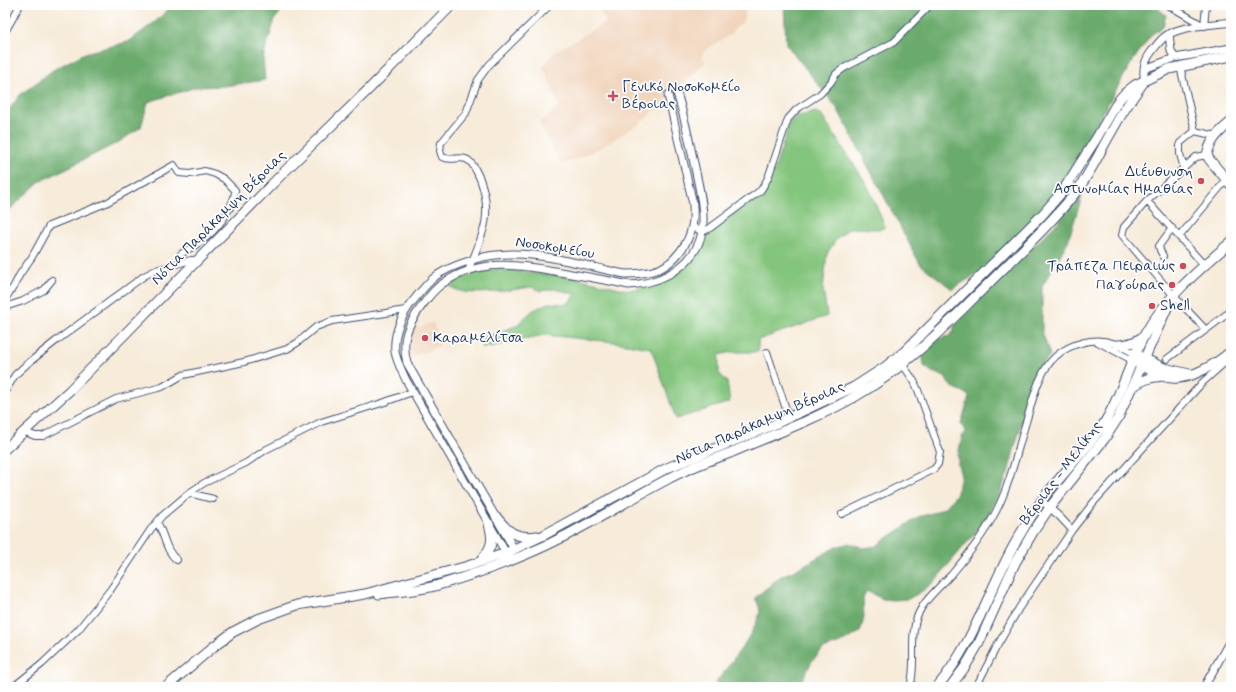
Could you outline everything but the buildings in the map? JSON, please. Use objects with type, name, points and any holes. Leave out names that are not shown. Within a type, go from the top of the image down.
[{"type":"main road","name":"Νότια Παράκαμψη Βέροιας","points":[[5,449],[23,431],[70,390],[197,260],[452,5]]},
{"type":"main road","name":"Νότια Παράκαμψη Βέροιας","points":[[365,594],[372,595],[404,592],[433,587],[510,554],[667,468],[789,418],[854,387],[905,351],[1052,204],[1062,192],[1118,101],[1125,93],[1135,85],[1178,62],[1231,56]]},
{"type":"main road","name":"Νότια Παράκαμψη Βέροιας","points":[[166,687],[213,647],[234,632],[258,619],[297,605],[365,594],[480,561],[548,544],[670,478],[788,429],[854,397],[892,374],[1044,230],[1076,192],[1087,176],[1112,130],[1129,102],[1145,80]]},
{"type":"main road","points":[[1229,179],[1209,159],[1207,155],[1210,143],[1231,122]]},
{"type":"main road","name":"Βέροιας - Μελίκης","points":[[937,687],[964,650],[1006,560],[1025,526],[1042,501],[1103,424],[1116,402],[1134,357],[1156,315],[1204,265],[1231,242]]},
{"type":"main road","name":"Βέροιας - Μελίκης","points":[[950,687],[976,649],[1016,564],[1033,532],[1050,507],[1105,438],[1118,418],[1172,298]]},
{"type":"main road","points":[[1118,345],[1132,343],[1144,336]]},
{"type":"main road","points":[[1152,341],[1151,350],[1153,357],[1158,364],[1179,378],[1192,374],[1215,363],[1231,351]]},
{"type":"main road","points":[[1134,357],[1143,362],[1165,368]]},
{"type":"main road","points":[[1132,388],[1144,380],[1151,378],[1165,368]]},
{"type":"main road","points":[[497,518],[506,528],[517,536],[524,537],[544,535]]},
{"type":"main road","points":[[480,561],[490,549],[492,542],[492,534],[489,524]]},
{"type":"street","points":[[5,32],[20,5]]},
{"type":"street","points":[[468,271],[486,226],[487,209],[483,188],[476,169],[469,161],[461,158],[448,160],[442,157],[440,151],[441,143],[466,113],[478,80],[489,65],[550,5]]},
{"type":"street","points":[[692,226],[702,232],[710,228],[761,190],[768,178],[788,119],[796,109],[820,94],[836,74],[844,68],[894,42],[930,5]]},
{"type":"street","points":[[1168,5],[1204,26]]},
{"type":"street","points":[[1204,26],[1206,5]]},
{"type":"street","points":[[1145,80],[1144,70],[1146,59],[1168,34],[1182,29],[1231,22]]},
{"type":"street","points":[[1168,34],[1171,51],[1178,62],[1195,131]]},
{"type":"street","points":[[1144,70],[1231,48]]},
{"type":"street","name":"Νοσοκομείου","points":[[510,554],[497,518],[408,363],[404,352],[407,330],[412,320],[429,296],[441,285],[468,271],[504,264],[522,265],[629,285],[642,284],[662,278],[682,266],[690,258],[697,246],[702,232],[703,209],[689,136],[676,90]]},
{"type":"street","name":"Νοσοκομείου","points":[[510,554],[489,524],[412,392],[399,365],[395,351],[396,339],[402,318],[406,310],[436,276],[459,263],[473,259],[511,253],[533,255],[634,274],[658,269],[670,262],[685,244],[692,226],[693,204],[668,95]]},
{"type":"street","points":[[1195,131],[1216,136]]},
{"type":"street","points":[[1184,168],[1180,154],[1180,143],[1195,131]]},
{"type":"street","points":[[1205,329],[1172,298],[1122,235],[1124,227],[1147,201],[1196,157],[1207,155]]},
{"type":"street","points":[[5,299],[32,257],[49,226],[106,203],[174,165],[179,173],[190,174],[205,172],[215,174],[224,178],[235,190],[235,198],[229,209],[209,235],[181,254]]},
{"type":"street","points":[[1178,237],[1229,179]]},
{"type":"street","points":[[1147,201],[1204,265]]},
{"type":"street","points":[[1163,256],[1159,246],[1172,228]]},
{"type":"street","points":[[5,392],[16,376],[28,364],[125,289],[156,270],[191,260],[197,260]]},
{"type":"street","points":[[5,308],[44,290],[52,280]]},
{"type":"street","points":[[23,431],[35,436],[43,436],[116,400],[162,387],[183,375],[244,362],[287,349],[297,343],[316,327],[332,320],[406,310]]},
{"type":"street","points":[[1165,368],[1205,329],[1231,311]]},
{"type":"street","points":[[1098,342],[1134,357]]},
{"type":"street","points":[[910,687],[913,675],[912,638],[922,607],[961,563],[984,533],[992,518],[1003,495],[1032,401],[1044,373],[1055,358],[1069,348],[1078,344],[1106,342],[1118,345],[1134,357]]},
{"type":"street","points":[[767,352],[789,418]]},
{"type":"street","points":[[976,687],[1019,608],[1072,530],[1094,503],[1203,382],[1231,357]]},
{"type":"street","points":[[842,514],[934,469],[938,464],[940,457],[938,446],[918,390],[914,381],[903,365]]},
{"type":"street","points":[[13,687],[42,664],[78,630],[111,589],[141,542],[157,522],[189,493],[204,483],[246,463],[266,449],[320,422],[412,392]]},
{"type":"street","points":[[189,493],[213,500]]},
{"type":"street","points":[[1042,501],[1050,507],[1072,530]]},
{"type":"street","points":[[157,522],[172,557],[177,560]]},
{"type":"street","points":[[1204,687],[1231,640]]},
{"type":"shaded area","name":"Γενικό Νοσοκομείο Βέροιας","points":[[597,5],[743,5],[746,12],[741,24],[732,31],[733,33],[705,50],[702,56],[706,62],[642,122],[600,148],[561,165],[539,122],[560,107],[543,67],[555,52],[606,22]]},
{"type":"shaded area","name":"Καραμελίτσα","points":[[433,322],[440,346],[410,357],[412,330]]},
{"type":"green space","points":[[173,5],[286,5],[275,19],[263,58],[265,80],[224,86],[196,87],[148,102],[141,127],[119,142],[39,182],[5,214],[5,115],[20,95],[53,70],[85,53],[128,42],[155,22]]},
{"type":"green space","points":[[784,5],[1154,5],[1166,15],[1163,26],[1151,35],[1132,62],[1055,196],[977,274],[952,289],[920,264],[837,108],[786,44]]},
{"type":"green space","points":[[816,112],[821,115],[868,186],[885,227],[881,229],[850,228],[837,238],[827,254],[823,289],[827,316],[758,340],[758,352],[731,352],[719,355],[719,373],[727,382],[730,402],[676,419],[651,348],[614,342],[544,335],[483,348],[480,339],[516,326],[532,311],[548,303],[568,304],[575,294],[555,289],[540,291],[533,287],[479,293],[459,291],[451,287],[456,280],[479,272],[497,269],[577,278],[628,290],[643,288],[663,282],[683,270],[695,256],[708,236],[723,222],[761,193],[773,175],[790,122],[795,117]]},
{"type":"green space","points":[[1083,193],[1068,241],[1042,287],[1042,331],[1050,355],[1036,375],[1026,405],[1008,473],[999,496],[985,521],[934,582],[921,592],[908,599],[893,600],[883,599],[866,591],[863,598],[864,618],[860,632],[841,643],[823,649],[812,661],[804,676],[802,687],[713,687],[739,652],[756,624],[760,611],[755,598],[782,575],[792,572],[836,547],[849,543],[864,548],[876,546],[918,517],[936,512],[946,507],[957,493],[961,476],[958,465],[958,455],[965,431],[961,424],[969,397],[950,385],[946,377],[932,372],[924,366],[922,353],[937,339],[950,336],[954,330],[954,326],[966,313],[1058,222]]},
{"type":"place","name":"Γενικό Νοσοκομείο Βέροιας","points":[[613,96]]},
{"type":"place","name":"Διέυθυνση Αστυνομίας Ημαθίας","points":[[1201,181]]},
{"type":"place","name":"Τράπεζα Πειραιώς","points":[[1183,266]]},
{"type":"place","name":"Παγούρας","points":[[1172,285]]},
{"type":"place","name":"Shell","points":[[1152,306]]},
{"type":"place","name":"Καραμελίτσα","points":[[425,338]]}]
